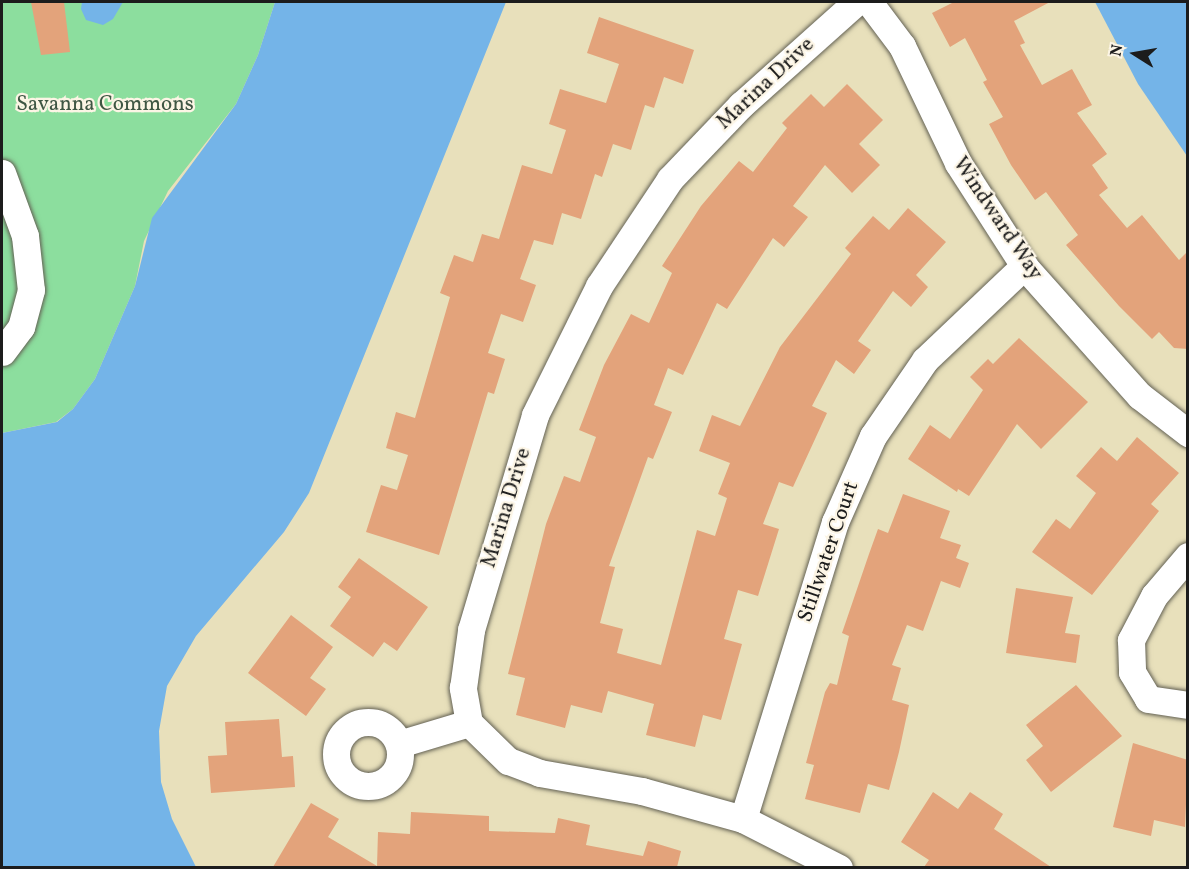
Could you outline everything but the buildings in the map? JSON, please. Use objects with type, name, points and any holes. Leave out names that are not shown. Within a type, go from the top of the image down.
[{"type":"street","name":"Marina Drive","points":[[469,723],[463,688],[471,630],[535,415],[599,286],[670,179],[741,105],[856,2]]},
{"type":"street","name":"Windward Way","points":[[869,2],[902,46],[958,163],[1024,266],[1140,396],[1188,433]]},
{"type":"street","points":[[2,173],[26,236],[31,290],[21,327],[2,352]]},
{"type":"street","name":"Stillwater Court","points":[[743,819],[835,522],[873,436],[925,360],[1024,266]]},
{"type":"street","points":[[1188,556],[1154,596],[1131,640],[1132,672],[1148,699],[1188,705]]},
{"type":"street","points":[[399,744],[469,723],[508,761],[540,773],[642,791],[743,819],[839,867]]},
{"type":"green space","name":"Savanna Commons","points":[[2,2],[275,2],[258,55],[236,104],[168,191],[144,241],[135,286],[95,379],[73,409],[56,422],[2,433]]},
{"type":"water","points":[[82,2],[123,2],[113,19],[103,25],[86,20],[81,9]]},
{"type":"water","points":[[275,2],[506,2],[309,493],[284,532],[196,636],[167,686],[159,731],[161,782],[172,819],[196,867],[2,867],[2,433],[57,422],[73,409],[95,379],[135,286],[152,218],[236,104],[258,55]]},
{"type":"water","points":[[1095,2],[1187,2],[1187,156],[1138,84]]}]
